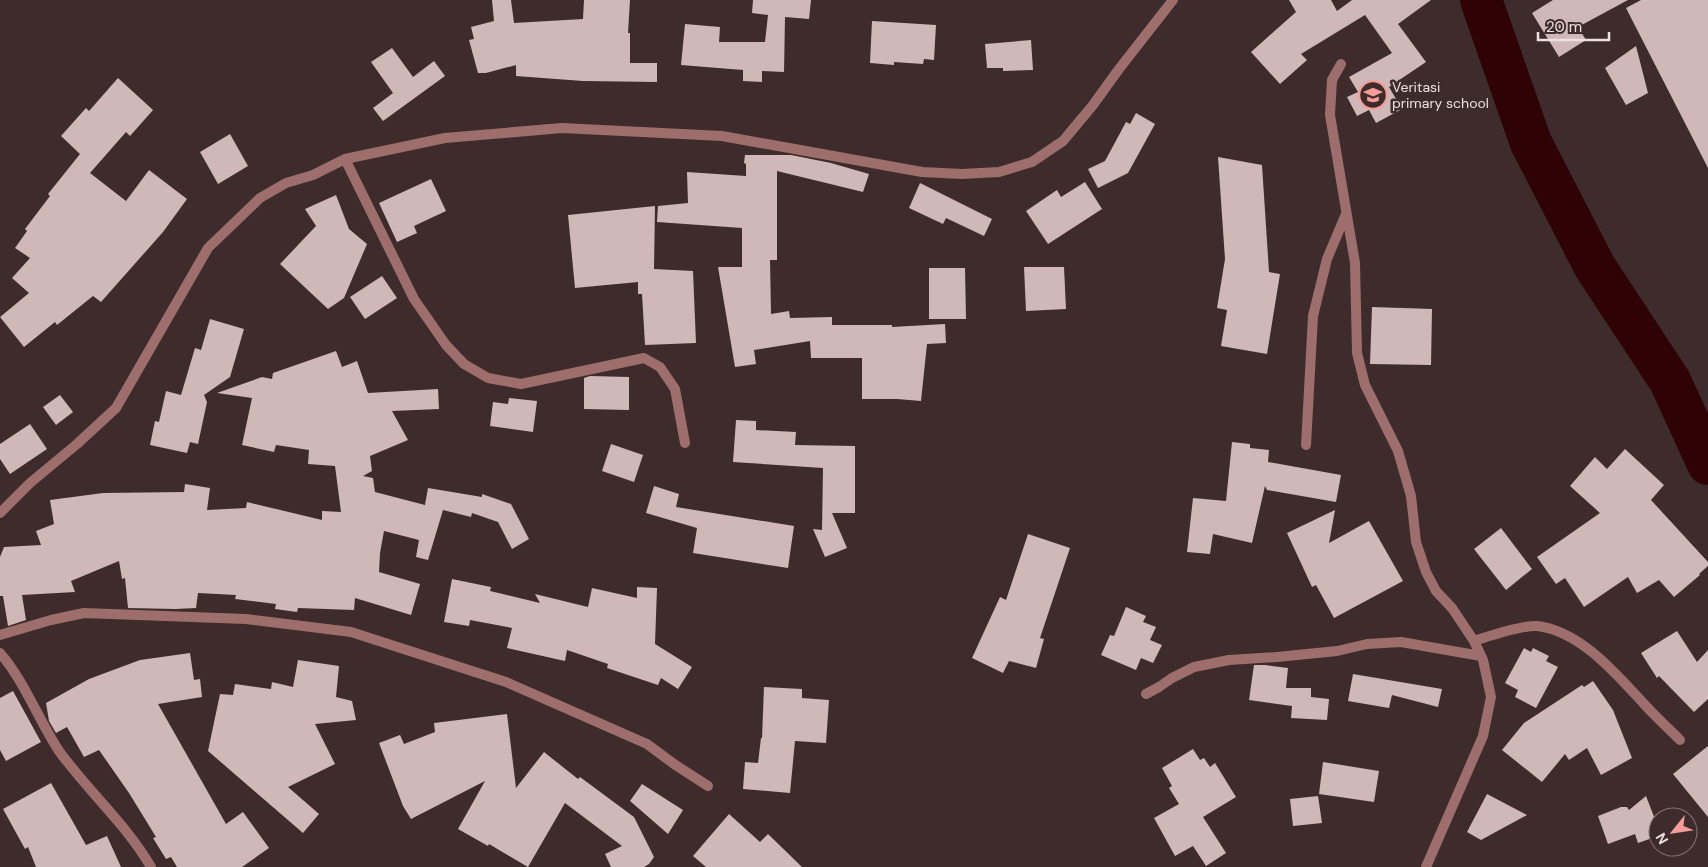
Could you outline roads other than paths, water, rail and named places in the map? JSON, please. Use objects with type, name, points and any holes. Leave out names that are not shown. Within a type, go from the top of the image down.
[{"type":"street","points":[[0,513],[30,483],[116,408],[208,248],[260,198],[286,183],[313,175],[345,159],[445,138],[562,128],[722,136],[922,172],[962,174],[999,172],[1032,162],[1063,141],[1093,105],[1173,0]]},
{"type":"street","points":[[1341,64],[1332,80],[1330,115],[1355,263],[1357,354],[1365,385],[1398,451],[1411,496],[1416,542],[1426,572],[1436,591],[1452,608],[1474,641],[1481,656],[1491,697],[1483,736],[1426,867]]},
{"type":"street","points":[[345,159],[414,299],[446,344],[464,364],[488,378],[521,384],[644,358],[660,367],[674,389],[685,443]]},
{"type":"street","points":[[1306,445],[1313,316],[1326,259],[1347,213]]},
{"type":"street","points":[[0,635],[51,620],[84,613],[246,619],[351,632],[506,682],[647,744],[708,786]]},
{"type":"street","points":[[1474,641],[1535,626],[1558,631],[1579,643],[1613,670],[1646,707],[1680,740]]},
{"type":"street","points":[[1146,694],[1159,688],[1172,678],[1194,668],[1229,660],[1277,658],[1337,651],[1367,644],[1401,642],[1481,656]]},
{"type":"street","points":[[0,653],[14,671],[59,750],[139,846],[151,867]]},
{"type":"waterway","points":[[1481,0],[1531,143],[1595,267],[1670,381],[1708,464]]},
{"type":"place","name":"Veritasi primary school","points":[[1373,95]]}]
